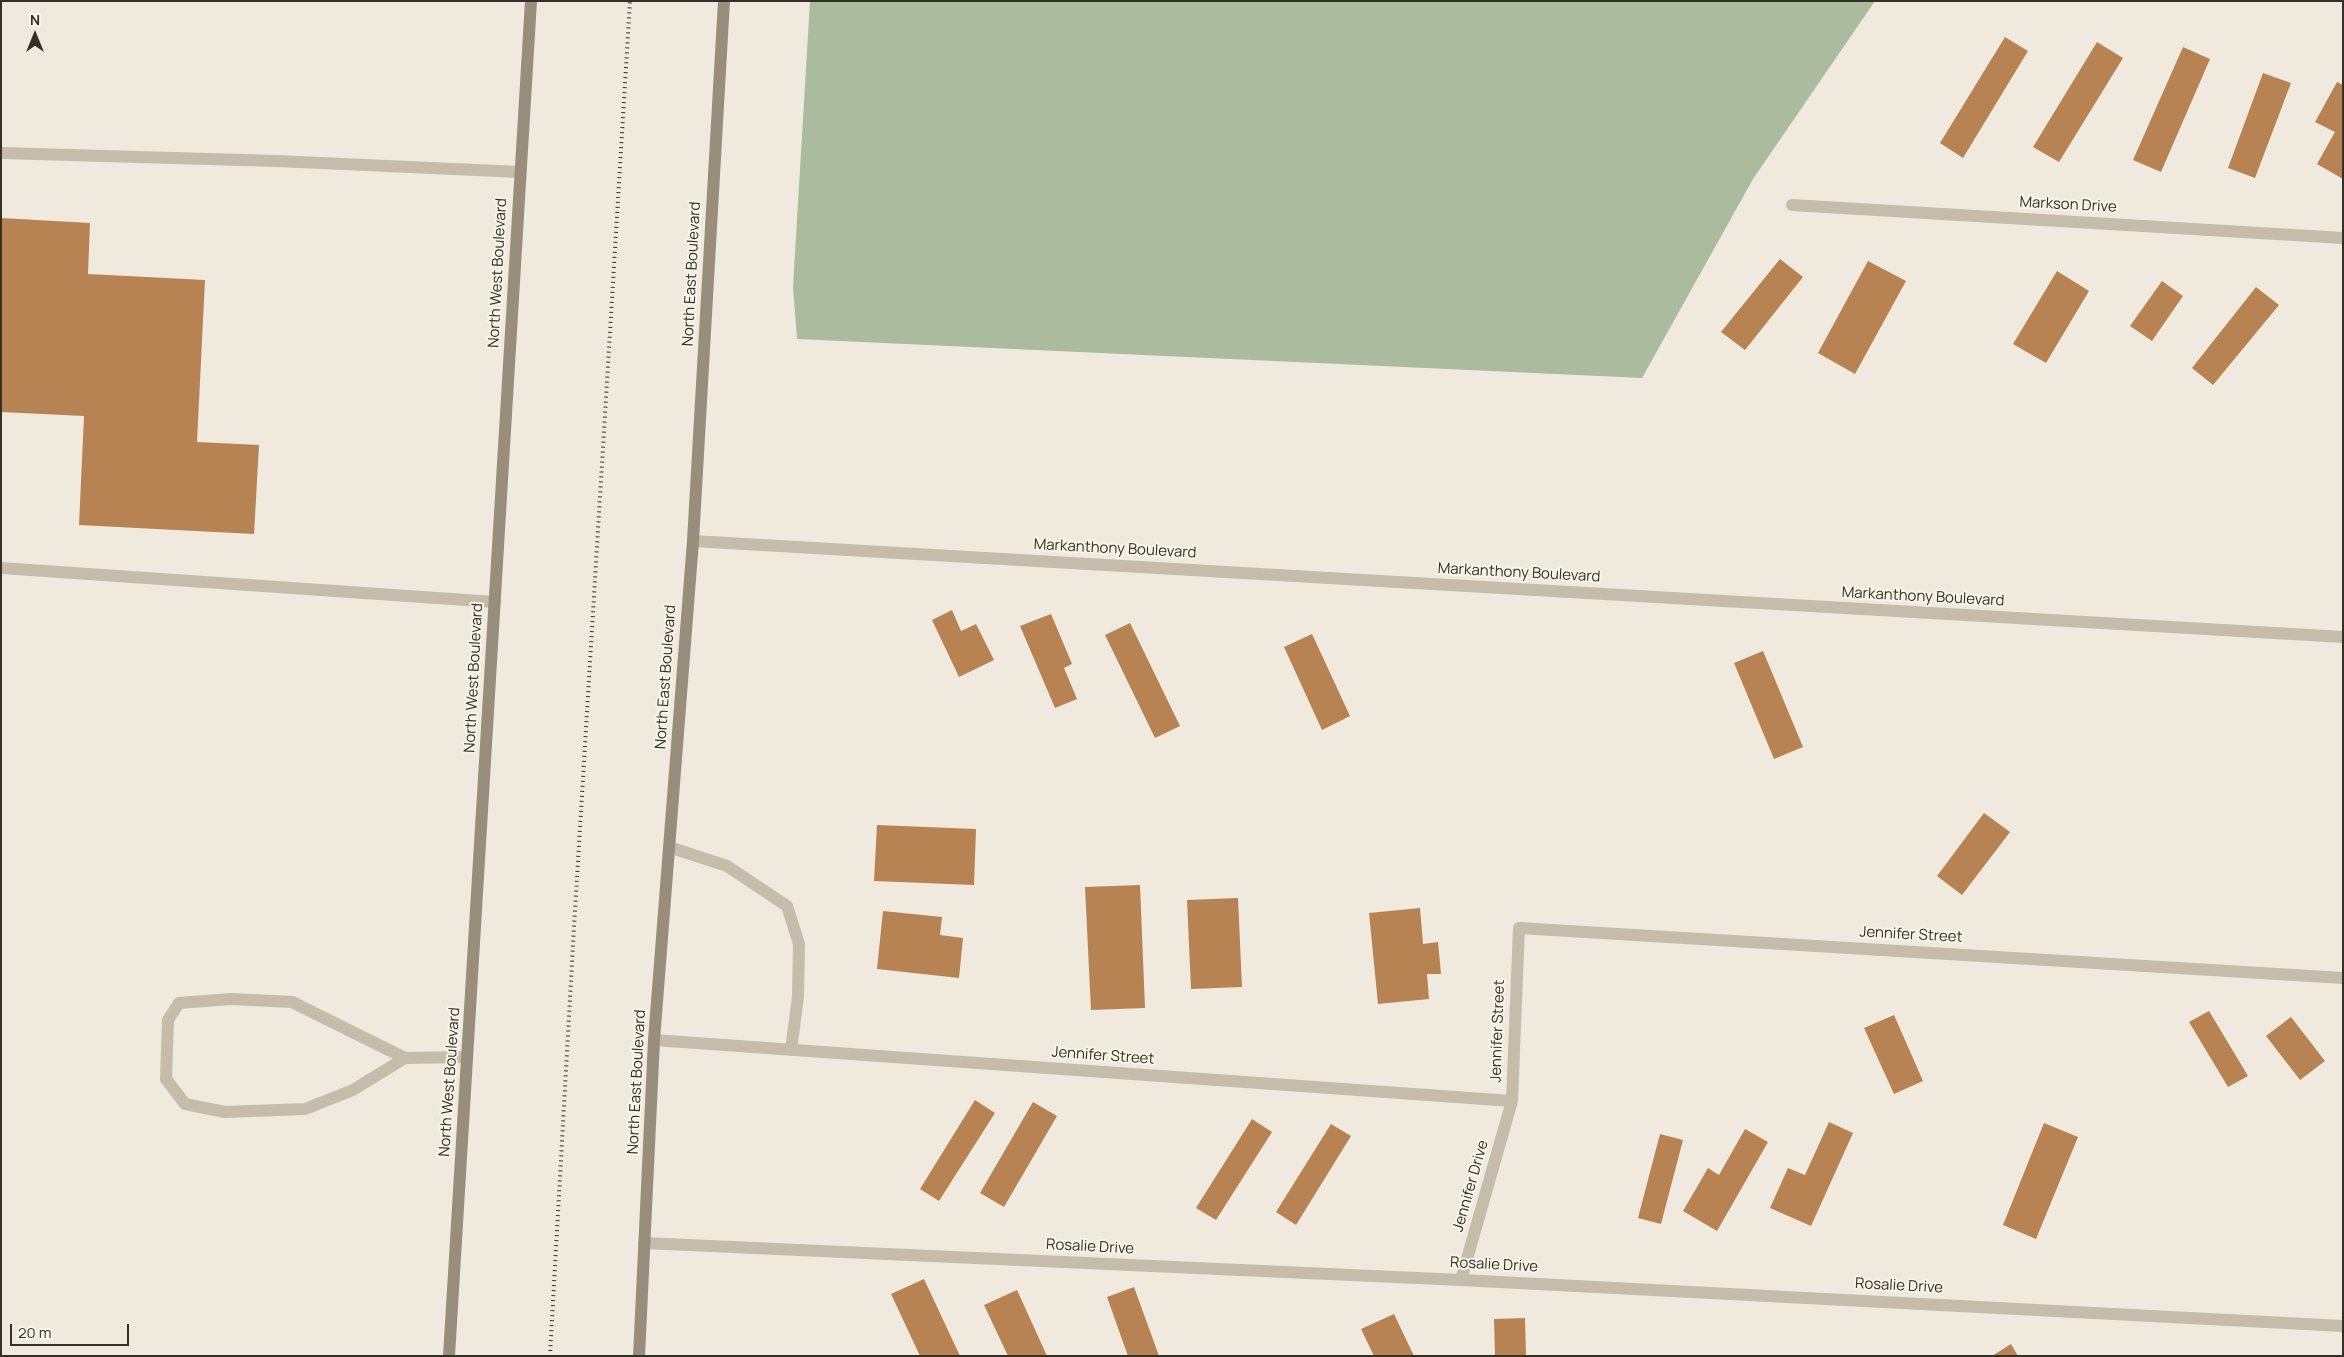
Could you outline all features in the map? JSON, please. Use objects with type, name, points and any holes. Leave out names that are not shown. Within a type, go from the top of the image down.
[{"type":"main road","name":"North West Boulevard","points":[[450,1356],[531,1]]},
{"type":"main road","name":"North East Boulevard","points":[[638,1356],[654,1040],[693,541],[724,1]]},
{"type":"lane","points":[[1,153],[277,161],[520,172]]},
{"type":"lane","name":"Markson Drive","points":[[1792,205],[2343,238]]},
{"type":"lane","name":"Markanthony Boulevard","points":[[693,541],[2343,637]]},
{"type":"lane","points":[[1,568],[495,602]]},
{"type":"lane","points":[[669,847],[727,866],[787,906],[799,944],[798,997],[791,1050]]},
{"type":"lane","name":"Jennifer Street","points":[[654,1040],[1512,1101],[1519,928],[2343,978]]},
{"type":"lane","points":[[405,1058],[353,1090],[304,1109],[225,1112],[185,1104],[166,1079],[168,1020],[179,1003],[231,999],[292,1002],[405,1058],[468,1057]]},
{"type":"lane","name":"Jennifer Drive","points":[[1461,1280],[1512,1101]]},
{"type":"lane","name":"Rosalie Drive","points":[[644,1243],[1461,1280],[2343,1326]]},
{"type":"green space","points":[[810,1],[1875,1],[1753,179],[1642,378],[797,339],[793,287]]},
{"type":"building","points":[[2005,37],[2028,51],[1963,158],[1940,143]]},
{"type":"building","points":[[2097,42],[2123,58],[2059,162],[2033,147]]},
{"type":"building","points":[[2183,47],[2210,59],[2161,172],[2133,160]]},
{"type":"building","points":[[2263,73],[2291,83],[2255,178],[2228,168]]},
{"type":"building","points":[[2337,82],[2343,85],[2343,179],[2317,164],[2335,132],[2315,122]]},
{"type":"building","points":[[1,218],[90,223],[88,274],[205,280],[197,442],[259,445],[254,534],[79,525],[84,416],[1,412]]},
{"type":"building","points":[[1780,259],[1803,277],[1745,350],[1721,332]]},
{"type":"building","points":[[1868,261],[1906,281],[1855,374],[1818,353]]},
{"type":"building","points":[[2057,271],[2089,291],[2046,363],[2013,344]]},
{"type":"building","points":[[2162,281],[2183,296],[2152,341],[2130,326]]},
{"type":"building","points":[[2256,287],[2279,305],[2213,385],[2192,368]]},
{"type":"building","points":[[952,610],[961,631],[976,624],[994,660],[959,677],[932,620]]},
{"type":"building","points":[[1051,614],[1072,664],[1064,668],[1077,699],[1055,708],[1020,626]]},
{"type":"building","points":[[1130,623],[1180,726],[1155,738],[1105,635]]},
{"type":"building","points":[[1312,634],[1350,716],[1322,730],[1284,647]]},
{"type":"building","points":[[1763,651],[1803,747],[1774,759],[1734,663]]},
{"type":"building","points":[[1984,813],[2010,832],[1962,895],[1937,876]]},
{"type":"building","points":[[877,825],[976,829],[974,885],[874,881]]},
{"type":"building","points":[[1140,885],[1145,1008],[1091,1010],[1085,887]]},
{"type":"building","points":[[1238,898],[1242,987],[1191,989],[1187,900]]},
{"type":"building","points":[[1420,908],[1423,944],[1438,942],[1441,974],[1427,974],[1429,999],[1378,1004],[1369,913]]},
{"type":"building","points":[[883,911],[942,917],[940,935],[963,938],[959,978],[877,969]]},
{"type":"building","points":[[2209,1011],[2248,1076],[2228,1087],[2189,1022]]},
{"type":"building","points":[[1894,1015],[1923,1081],[1894,1094],[1864,1028]]},
{"type":"building","points":[[2291,1017],[2325,1061],[2300,1080],[2266,1036]]},
{"type":"building","points":[[975,1100],[995,1113],[939,1201],[920,1189]]},
{"type":"building","points":[[1033,1102],[1057,1116],[1004,1207],[980,1193]]},
{"type":"building","points":[[1252,1119],[1272,1132],[1216,1220],[1196,1208]]},
{"type":"building","points":[[1829,1122],[1853,1133],[1811,1226],[1770,1208],[1788,1168],[1805,1175]]},
{"type":"building","points":[[2044,1123],[2078,1137],[2036,1239],[2003,1225]]},
{"type":"building","points":[[1331,1124],[1351,1136],[1296,1225],[1276,1212]]},
{"type":"building","points":[[1745,1129],[1768,1142],[1717,1231],[1683,1211],[1708,1168],[1719,1175]]},
{"type":"building","points":[[1660,1134],[1683,1140],[1661,1224],[1638,1218]]},
{"type":"building","points":[[924,1279],[960,1356],[920,1356],[891,1294]]},
{"type":"building","points":[[1134,1287],[1159,1356],[1128,1356],[1107,1297]]},
{"type":"building","points":[[1017,1290],[1047,1356],[1008,1356],[984,1305]]},
{"type":"building","points":[[1394,1314],[1414,1356],[1374,1356],[1361,1329]]},
{"type":"building","points":[[1525,1318],[1526,1356],[1495,1356],[1494,1319]]},
{"type":"building","points":[[2011,1344],[2018,1356],[1992,1356]]},
{"type":"railway","points":[[550,1356],[630,1]]}]
